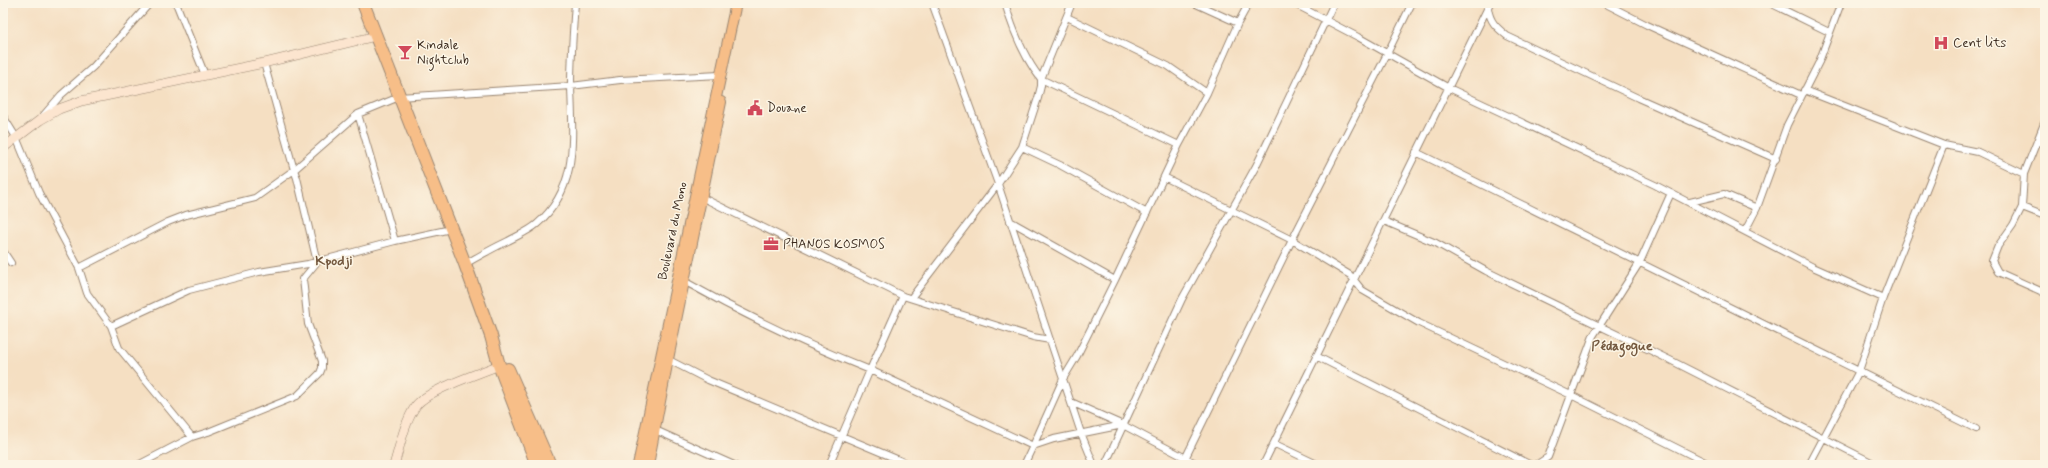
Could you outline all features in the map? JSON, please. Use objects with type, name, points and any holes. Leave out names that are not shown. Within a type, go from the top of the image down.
[{"type":"highway","points":[[363,3],[465,264],[491,336],[499,365],[537,465]]},
{"type":"highway","points":[[491,336],[511,373],[550,465]]},
{"type":"main road","name":"Boulevard du Mono","points":[[638,465],[650,427],[698,195],[720,75],[736,3]]},
{"type":"main road","name":"Boulevard du Mono","points":[[698,195],[742,3]]},
{"type":"main road","name":"Boulevard du Mono","points":[[648,465],[650,427]]},
{"type":"street","points":[[40,120],[61,95],[93,67],[150,3]]},
{"type":"street","points":[[176,3],[205,75]]},
{"type":"street","points":[[465,264],[535,226],[552,209],[559,198],[569,172],[573,137],[571,86],[572,39],[575,3]]},
{"type":"street","points":[[932,3],[998,184],[1081,433],[1094,465]]},
{"type":"street","points":[[911,298],[998,184],[1022,147],[1038,98],[1041,86],[1040,79],[1031,66],[1015,35],[1005,3]]},
{"type":"street","points":[[1040,79],[1072,3]]},
{"type":"street","points":[[1194,3],[1238,23]]},
{"type":"street","points":[[1024,465],[1034,446],[1063,379],[1077,356],[1115,280],[1179,145],[1207,93],[1238,23],[1250,3]]},
{"type":"street","points":[[1293,3],[1449,88],[1672,193],[1813,267],[1883,298]]},
{"type":"street","points":[[1105,465],[1182,299],[1231,208],[1256,166],[1334,3]]},
{"type":"street","points":[[1182,465],[1292,240],[1388,54],[1412,3]]},
{"type":"street","points":[[1604,3],[1647,26],[1803,92],[1944,145],[1978,152],[2024,174]]},
{"type":"street","points":[[1770,3],[1828,32]]},
{"type":"street","points":[[1745,231],[1757,208],[1787,126],[1819,62],[1828,32],[1841,3]]},
{"type":"street","points":[[1489,5],[1490,20],[1495,27],[1507,36],[1776,159]]},
{"type":"street","points":[[1263,465],[1275,444],[1316,356],[1355,280],[1416,152],[1489,5]]},
{"type":"street","points":[[1067,17],[1168,66],[1207,93]]},
{"type":"street","points":[[3,148],[40,120],[59,109],[82,101],[264,63],[376,36]]},
{"type":"street","points":[[264,63],[294,170],[317,262]]},
{"type":"street","points":[[79,268],[180,217],[255,198],[294,170],[358,114],[399,97],[571,86],[620,80],[720,75]]},
{"type":"street","points":[[1040,79],[1179,145]]},
{"type":"street","points":[[358,114],[395,240]]},
{"type":"street","points":[[3,116],[16,137],[39,193],[79,268],[84,286],[89,296],[111,326],[119,348],[192,437]]},
{"type":"street","points":[[2045,121],[2024,174],[2022,207],[2013,225],[1998,246],[1992,261],[1998,272],[2045,293]]},
{"type":"street","points":[[2037,140],[2045,144]]},
{"type":"street","points":[[1809,465],[1859,371],[1883,298],[1944,145]]},
{"type":"street","points":[[1022,147],[1060,165],[1147,213]]},
{"type":"street","points":[[1416,152],[1976,429]]},
{"type":"street","points":[[1164,177],[1231,208],[1292,240],[1350,274],[1362,290],[1419,323],[1571,395],[1711,465]]},
{"type":"street","points":[[1550,465],[1548,457],[1585,355],[1599,327],[1640,262],[1672,193]]},
{"type":"street","points":[[1690,202],[1724,194],[1757,208]]},
{"type":"street","points":[[698,195],[903,296],[1033,337],[1050,340]]},
{"type":"street","points":[[2022,207],[2045,216]]},
{"type":"street","points":[[1010,221],[1115,280]]},
{"type":"street","points":[[1384,221],[1436,243],[1486,271],[1599,327],[1670,360],[1877,465]]},
{"type":"street","points":[[111,326],[189,290],[259,272],[317,262],[395,240],[451,229]]},
{"type":"street","points":[[3,251],[11,263]]},
{"type":"street","points":[[138,465],[192,437],[297,396],[320,372],[322,368],[322,360],[308,324],[303,278],[317,262]]},
{"type":"street","points":[[681,279],[820,350],[870,370],[1034,446],[1081,433],[1123,425]]},
{"type":"street","points":[[829,465],[903,296]]},
{"type":"street","points":[[1316,356],[1531,465]]},
{"type":"street","points":[[664,357],[708,380],[911,465]]},
{"type":"street","points":[[394,465],[408,420],[420,401],[441,389],[499,365]]},
{"type":"street","points":[[1071,402],[1123,425],[1198,465]]},
{"type":"street","points":[[650,427],[734,465]]},
{"type":"street","points":[[1275,444],[1319,465]]},
{"type":"street","points":[[1536,465],[1548,457]]},
{"type":"place","name":"Cent lits","points":[[1941,43]]},
{"type":"place","name":"Kindale Nightclub","points":[[405,52]]},
{"type":"place","name":"Douane","points":[[755,108]]},
{"type":"place","name":"PHANOS KOSMOS","points":[[771,244]]},
{"type":"district","name":"Kpodji","points":[[334,261]]},
{"type":"district","name":"Pédagogue","points":[[1622,346]]}]
